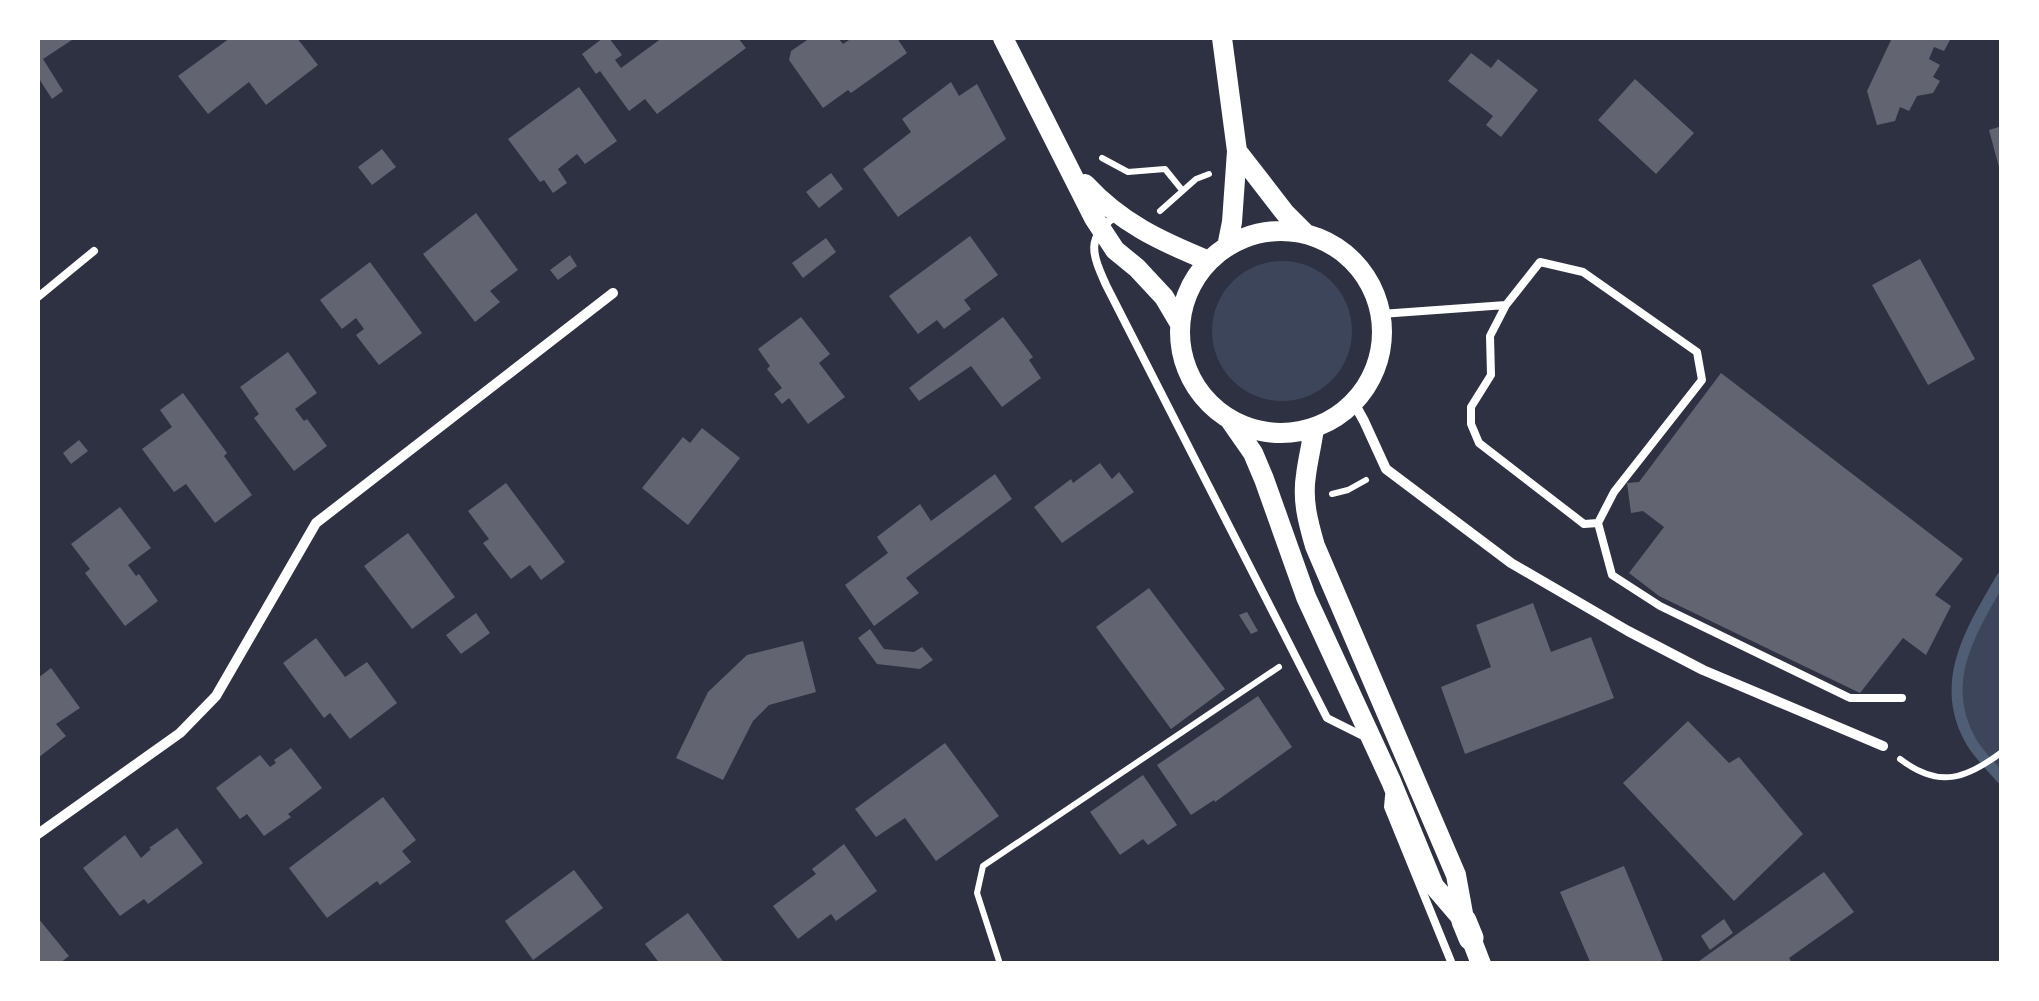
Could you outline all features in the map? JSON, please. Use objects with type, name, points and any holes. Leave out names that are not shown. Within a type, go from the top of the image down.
[{"type":"main road","points":[[1003,38],[1100,227],[1116,250],[1164,297],[1180,324]]},
{"type":"main road","points":[[1222,38],[1237,151],[1228,246]]},
{"type":"main road","points":[[1237,151],[1306,234]]},
{"type":"main road","points":[[1067,164],[1131,226],[1209,261]]},
{"type":"main road","points":[[1229,419],[1270,432],[1314,428],[1354,403],[1373,377],[1382,346],[1381,314],[1372,286],[1355,262],[1332,245],[1306,234],[1279,230],[1252,235],[1228,246],[1209,261],[1189,290],[1180,324],[1182,352],[1191,378],[1253,452],[1306,597],[1391,781],[1434,886],[1468,929]]},
{"type":"main road","points":[[1314,428],[1305,477],[1306,518],[1456,875],[1468,929],[1481,964]]},
{"type":"street","points":[[38,834],[180,733],[216,696],[316,524],[612,293]]},
{"type":"street","points":[[1354,403],[1386,469],[1511,563],[1703,670],[1884,746]]},
{"type":"lane","points":[[1118,215],[1100,227],[1093,246],[1102,276],[1326,718],[1373,742]]},
{"type":"lane","points":[[38,297],[94,251]]},
{"type":"lane","points":[[1598,524],[1584,524],[1479,443],[1470,424],[1470,407],[1491,375],[1490,336],[1506,304],[1540,262],[1583,272],[1697,352],[1702,380],[1614,492],[1598,524],[1612,575],[1660,606],[1850,698],[1902,698]]},
{"type":"lane","points":[[1381,314],[1506,304]]},
{"type":"lane","points":[[1391,781],[1388,807],[1452,964]]},
{"type":"path","points":[[1100,156],[1128,172],[1166,169],[1182,190]]},
{"type":"path","points":[[1152,219],[1196,179],[1214,172]]},
{"type":"path","points":[[1321,497],[1348,490],[1367,479]]},
{"type":"path","points":[[1000,964],[977,894],[982,866],[1287,662]]},
{"type":"path","points":[[1884,746],[1910,767],[1946,779],[1981,767],[2000,753]]},
{"type":"shaded area","points":[[1282,261],[1309,266],[1332,281],[1347,304],[1352,331],[1347,358],[1332,381],[1309,396],[1282,401],[1255,396],[1232,381],[1217,358],[1212,331],[1217,304],[1232,281],[1255,266]]},
{"type":"shaded area","points":[[2001,577],[2001,779],[1972,743],[1957,699],[1962,657]]},
{"type":"building","points":[[38,38],[75,38],[43,59],[63,91],[52,99],[38,77]]},
{"type":"building","points":[[230,38],[297,38],[318,65],[266,105],[249,82],[208,114],[178,76]]},
{"type":"building","points":[[603,38],[609,38],[622,55],[615,60],[621,68],[662,38],[738,38],[746,48],[657,114],[645,99],[629,111],[600,71],[596,74],[582,54]]},
{"type":"building","points":[[810,38],[838,38],[843,44],[852,38],[897,38],[907,53],[823,108],[789,60],[791,51]]},
{"type":"building","points":[[1892,38],[1951,38],[1944,51],[1934,47],[1929,59],[1940,65],[1933,77],[1940,81],[1933,93],[1917,96],[1909,111],[1900,107],[1895,121],[1877,125],[1867,91]]},
{"type":"building","points":[[1471,53],[1491,68],[1498,59],[1538,90],[1501,137],[1486,125],[1493,116],[1448,81]]},
{"type":"building","points":[[1635,79],[1694,133],[1656,174],[1598,120]]},
{"type":"building","points":[[951,82],[959,96],[977,84],[1006,139],[898,217],[863,169],[911,132],[902,119]]},
{"type":"building","points":[[579,87],[617,141],[585,164],[577,154],[558,169],[567,183],[553,193],[508,139]]},
{"type":"building","points":[[2002,126],[2002,171],[2000,171],[1989,130]]},
{"type":"building","points":[[382,149],[396,167],[372,185],[358,167]]},
{"type":"building","points":[[831,173],[843,189],[819,208],[806,192]]},
{"type":"building","points":[[476,213],[518,270],[490,291],[500,302],[475,322],[423,254]]},
{"type":"building","points":[[970,236],[998,275],[964,300],[971,309],[944,329],[937,320],[918,334],[889,296]]},
{"type":"building","points":[[826,238],[836,252],[803,278],[792,263]]},
{"type":"building","points":[[570,255],[577,266],[558,280],[550,270]]},
{"type":"building","points":[[1920,259],[1975,359],[1928,385],[1872,285]]},
{"type":"building","points":[[370,262],[422,333],[379,365],[356,335],[364,329],[356,318],[342,329],[320,300]]},
{"type":"building","points":[[801,317],[830,354],[819,363],[845,397],[808,424],[789,398],[782,404],[774,394],[782,388],[758,349]]},
{"type":"building","points":[[1003,317],[1033,357],[1029,360],[1041,378],[1002,407],[971,366],[919,401],[909,388]]},
{"type":"building","points":[[288,352],[317,393],[295,409],[327,446],[294,471],[254,418],[259,414],[240,387]]},
{"type":"building","points":[[1721,373],[1963,559],[1935,595],[1951,606],[1926,655],[1903,638],[1860,693],[1659,596],[1629,573],[1664,527],[1643,511],[1631,513],[1627,483],[1639,482]]},
{"type":"building","points":[[183,393],[252,495],[215,523],[186,484],[174,492],[142,449],[172,427],[160,410]]},
{"type":"building","points":[[702,428],[740,458],[688,525],[642,488],[683,437],[690,443]]},
{"type":"building","points":[[79,440],[88,451],[71,464],[63,453]]},
{"type":"building","points":[[1100,463],[1112,479],[1119,472],[1134,492],[1062,543],[1034,507]]},
{"type":"building","points":[[995,474],[1012,499],[906,578],[919,593],[874,626],[845,585],[888,553],[877,537],[920,504],[931,521]]},
{"type":"building","points":[[506,483],[565,562],[541,580],[530,565],[511,579],[483,543],[489,539],[468,511]]},
{"type":"building","points":[[120,507],[151,548],[128,565],[158,601],[125,626],[85,573],[90,569],[71,544]]},
{"type":"building","points":[[408,533],[455,597],[412,629],[364,566]]},
{"type":"building","points":[[1149,588],[1225,689],[1171,729],[1096,627]]},
{"type":"building","points":[[1533,603],[1551,652],[1591,637],[1614,698],[1465,754],[1441,687],[1491,667],[1476,625]]},
{"type":"building","points":[[1247,612],[1258,631],[1251,634],[1239,615]]},
{"type":"building","points":[[476,613],[490,633],[461,654],[446,635]]},
{"type":"building","points":[[870,629],[884,649],[914,652],[922,647],[933,660],[920,669],[877,664],[858,638]]},
{"type":"building","points":[[316,638],[345,677],[367,662],[397,703],[350,739],[330,713],[324,718],[283,663]]},
{"type":"building","points":[[803,641],[816,692],[769,705],[753,721],[723,780],[676,758],[708,692],[747,655]]},
{"type":"building","points":[[51,668],[80,708],[56,724],[66,736],[38,758],[38,678]]},
{"type":"building","points":[[1258,696],[1292,747],[1191,815],[1157,765]]},
{"type":"building","points":[[1688,721],[1729,763],[1739,757],[1803,834],[1734,901],[1623,783]]},
{"type":"building","points":[[945,743],[999,816],[936,861],[905,818],[876,837],[855,809]]},
{"type":"building","points":[[291,748],[322,788],[264,836],[247,814],[240,819],[216,788],[260,755],[270,767]]},
{"type":"building","points":[[1143,775],[1177,825],[1148,845],[1143,839],[1120,855],[1090,812]]},
{"type":"building","points":[[383,797],[416,840],[402,851],[411,862],[380,885],[377,881],[327,918],[289,868]]},
{"type":"building","points":[[177,828],[203,863],[148,904],[144,899],[120,916],[83,868],[125,835],[141,858]]},
{"type":"building","points":[[844,844],[877,891],[836,921],[831,914],[798,939],[773,906],[816,874],[812,869]]},
{"type":"building","points":[[1624,866],[1663,960],[1654,964],[1591,964],[1560,892]]},
{"type":"building","points":[[574,870],[603,908],[533,960],[505,921]]},
{"type":"building","points":[[1824,872],[1854,912],[1789,958],[1793,964],[1695,964]]},
{"type":"building","points":[[688,913],[725,964],[660,964],[645,944]]},
{"type":"building","points":[[38,918],[69,956],[59,964],[38,964]]},
{"type":"building","points":[[1724,919],[1733,933],[1710,950],[1701,936]]},
{"type":"waterway","points":[[2002,577],[1962,657],[1957,699],[1972,743],[2002,779]]}]
